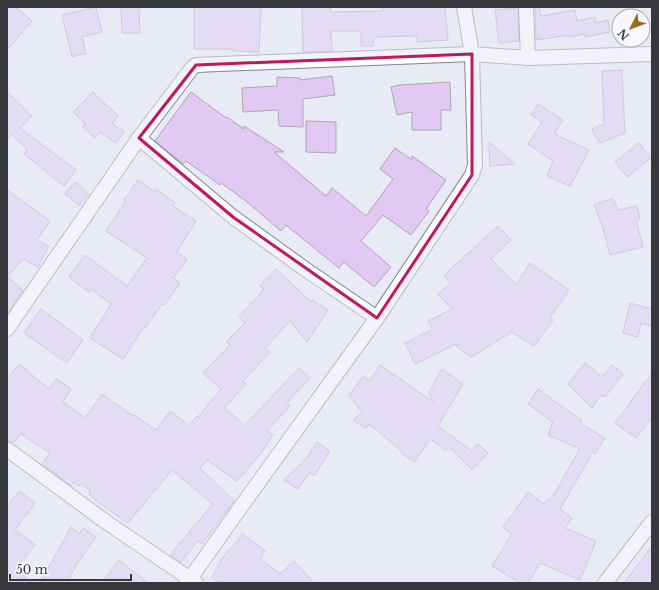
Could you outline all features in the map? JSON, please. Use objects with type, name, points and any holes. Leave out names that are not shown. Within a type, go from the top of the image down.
[{"type":"street","points":[[7,449],[191,582],[240,508],[376,318],[472,175],[475,165],[472,54],[464,7]]},
{"type":"street","points":[[526,7],[528,58]]},
{"type":"street","points":[[7,329],[139,138],[192,68],[196,65],[472,54],[528,58],[652,54]]},
{"type":"street","points":[[139,138],[233,217],[376,318]]},
{"type":"street","points":[[605,583],[652,522]]},
{"type":"highlighted area","points":[[472,54],[472,175],[377,318],[233,217],[139,138],[196,65]]},
{"type":"building","points":[[7,7],[16,7],[32,21],[7,50]]},
{"type":"building","points":[[96,7],[102,32],[82,37],[86,53],[72,57],[62,15]]},
{"type":"building","points":[[121,7],[139,7],[140,33],[122,33]]},
{"type":"building","points":[[194,7],[261,7],[259,52],[233,51],[233,49],[194,49]]},
{"type":"building","points":[[302,7],[330,7],[331,12],[383,11],[382,7],[445,7],[448,40],[417,42],[417,36],[374,37],[373,46],[361,46],[361,31],[331,31],[332,51],[303,52]]},
{"type":"building","points":[[535,7],[539,7],[541,16],[575,10],[577,21],[595,17],[596,23],[608,20],[610,32],[585,37],[584,34],[536,40]]},
{"type":"building","points":[[518,8],[519,41],[499,43],[495,10]]},
{"type":"building","points":[[622,70],[625,133],[600,143],[592,129],[604,124],[602,71]]},
{"type":"building","points":[[332,76],[335,95],[303,99],[303,127],[279,126],[278,110],[243,112],[242,88],[277,86],[277,77],[300,78],[300,80]]},
{"type":"building","points":[[450,82],[451,110],[441,110],[441,130],[412,130],[412,112],[397,115],[391,87],[400,85]]},
{"type":"building","points":[[7,92],[32,116],[20,128],[76,170],[64,186],[24,154],[27,149],[12,135],[7,140]]},
{"type":"building","points":[[93,92],[118,116],[112,123],[124,132],[116,143],[100,132],[95,138],[83,127],[85,124],[73,112]]},
{"type":"building","points":[[191,92],[226,118],[227,117],[244,129],[244,126],[284,152],[274,152],[326,196],[332,188],[366,216],[393,179],[380,169],[395,148],[412,160],[412,156],[446,180],[426,209],[429,211],[411,235],[383,215],[361,241],[391,267],[374,287],[344,262],[339,268],[286,225],[281,231],[246,201],[221,183],[220,185],[186,161],[183,164],[155,141]]},
{"type":"building","points":[[538,104],[563,120],[554,134],[589,150],[570,186],[547,176],[553,161],[528,144],[542,122],[531,115]]},
{"type":"building","points":[[306,121],[336,122],[336,153],[306,152]]},
{"type":"building","points":[[489,142],[515,164],[490,166]]},
{"type":"building","points":[[639,143],[651,158],[627,177],[615,162]]},
{"type":"building","points":[[138,180],[155,192],[156,189],[175,203],[173,206],[196,221],[177,252],[187,260],[173,278],[180,283],[164,306],[162,304],[145,328],[144,327],[123,359],[90,338],[111,304],[91,289],[89,292],[69,277],[85,255],[127,286],[147,258],[106,231],[126,201],[124,200]]},
{"type":"building","points":[[75,182],[89,194],[79,205],[65,194]]},
{"type":"building","points":[[7,190],[50,221],[37,240],[49,246],[38,267],[23,259],[7,277]]},
{"type":"building","points":[[613,198],[618,210],[637,206],[640,219],[636,220],[643,247],[610,255],[603,228],[594,205]]},
{"type":"building","points":[[498,226],[511,240],[491,259],[516,285],[530,263],[569,290],[550,318],[553,320],[534,346],[512,332],[471,357],[456,346],[458,343],[415,364],[405,343],[433,329],[428,321],[452,309],[438,294],[451,283],[444,275]]},
{"type":"building","points":[[276,269],[311,302],[312,300],[328,310],[307,342],[290,321],[265,348],[270,352],[243,381],[246,384],[224,408],[245,425],[299,368],[310,378],[287,403],[290,406],[267,431],[273,435],[262,452],[237,481],[207,460],[200,468],[234,501],[202,544],[198,541],[181,562],[170,555],[213,504],[172,470],[128,523],[95,500],[89,494],[90,490],[81,484],[79,486],[74,482],[71,486],[42,464],[50,453],[21,434],[13,443],[7,441],[7,379],[19,364],[49,389],[56,379],[71,389],[63,402],[85,418],[102,394],[156,430],[170,411],[189,425],[197,416],[198,417],[221,389],[203,373],[230,345],[226,342],[245,323],[239,317],[264,289],[260,286]]},
{"type":"building","points":[[7,277],[23,290],[7,314]]},
{"type":"building","points":[[630,303],[652,309],[652,326],[641,323],[638,337],[623,333]]},
{"type":"building","points":[[41,309],[83,340],[67,363],[24,333]]},
{"type":"building","points":[[585,363],[602,377],[612,365],[623,374],[605,397],[601,395],[592,408],[568,384]]},
{"type":"building","points":[[380,365],[433,402],[429,392],[442,369],[463,384],[438,426],[472,451],[478,444],[488,453],[472,470],[449,447],[446,451],[430,439],[414,462],[401,453],[402,451],[369,424],[366,428],[353,420],[362,412],[349,395],[363,376],[370,381]]},
{"type":"building","points":[[652,373],[652,417],[636,438],[615,423]]},
{"type":"building","points":[[538,389],[582,421],[580,423],[605,438],[595,454],[593,452],[560,509],[572,518],[565,528],[596,541],[580,580],[540,563],[528,583],[520,583],[492,566],[512,534],[503,527],[528,492],[544,504],[548,499],[550,501],[580,449],[548,435],[553,422],[528,404]]},
{"type":"building","points":[[317,442],[330,451],[314,476],[310,472],[298,489],[284,480],[306,459]]},
{"type":"building","points":[[19,491],[35,503],[15,530],[35,545],[16,569],[32,583],[7,583],[7,507]]},
{"type":"building","points":[[71,527],[79,534],[83,528],[96,537],[78,562],[67,583],[40,583]]},
{"type":"building","points":[[242,533],[265,551],[260,558],[280,574],[294,561],[314,583],[222,583],[212,578],[222,558],[239,539]]},
{"type":"building","points":[[652,546],[652,583],[624,583]]},
{"type":"building","points":[[119,560],[148,583],[102,583]]}]
